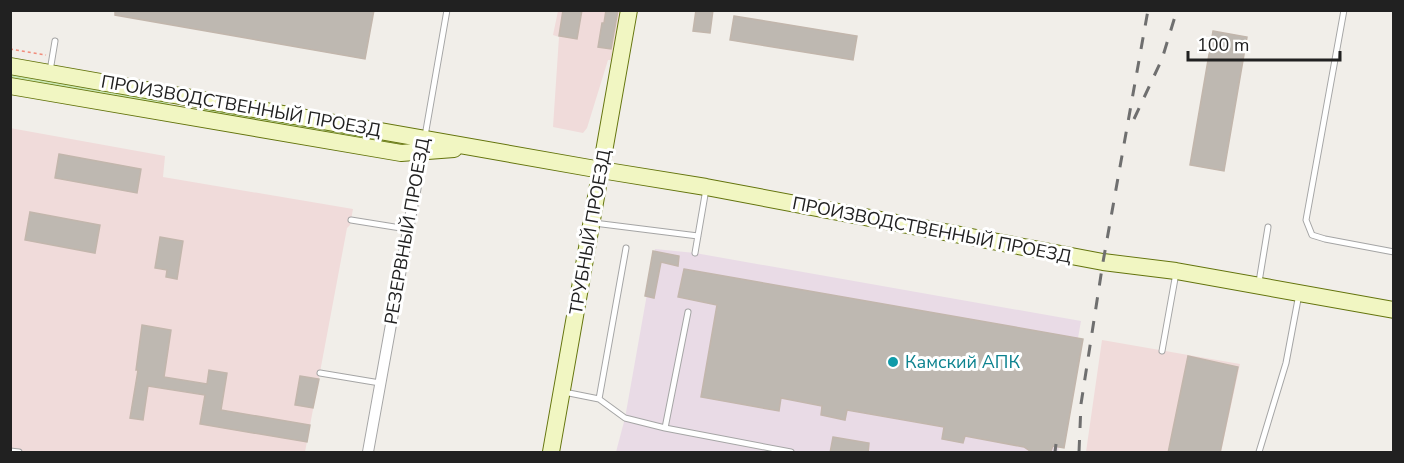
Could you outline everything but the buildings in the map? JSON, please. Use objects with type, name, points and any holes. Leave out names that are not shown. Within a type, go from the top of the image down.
[{"type":"street","name":"ТРУБНЫЙ ПРОЕЗД","points":[[551,453],[629,10]]},
{"type":"street","name":"ПРОИЗВОДСТВЕННЫЙ ПРОЕЗД","points":[[10,66],[51,64],[184,96],[423,145],[471,147],[706,187],[1103,262],[1176,271],[1393,307]]},
{"type":"street","name":"ПРОИЗВОДСТВЕННЫЙ ПРОЕЗД","points":[[10,86],[401,153],[423,145]]},
{"type":"street","points":[[181,115],[184,96]]},
{"type":"street","name":"РЕЗЕРВНЫЙ ПРОЕЗД","points":[[368,453],[423,145]]},
{"type":"lane","name":"РЕЗЕРВНЫЙ ПРОЕЗД","points":[[423,145],[447,10]]},
{"type":"lane","points":[[1344,10],[1306,220],[1312,235],[1394,252]]},
{"type":"lane","points":[[51,64],[55,41]]},
{"type":"lane","points":[[695,253],[706,187]]},
{"type":"lane","points":[[351,220],[407,229]]},
{"type":"lane","points":[[592,223],[698,236]]},
{"type":"lane","points":[[1258,286],[1268,227]]},
{"type":"lane","points":[[599,399],[626,248]]},
{"type":"lane","points":[[1162,351],[1176,271]]},
{"type":"lane","points":[[1259,453],[1286,363],[1300,293]]},
{"type":"lane","points":[[665,428],[688,312]]},
{"type":"lane","points":[[320,373],[380,382]]},
{"type":"lane","points":[[562,391],[599,399],[625,418],[791,453]]},
{"type":"lane","points":[[10,451],[19,453]]},
{"type":"path","points":[[10,49],[51,64]]},
{"type":"shaded area","points":[[558,11],[620,11],[611,60],[608,60],[587,128],[583,133],[553,127],[559,37],[553,35]]},
{"type":"shaded area","points":[[10,128],[165,156],[163,177],[353,209],[350,225],[347,228],[305,452],[11,452]]},
{"type":"shaded area","points":[[655,249],[695,253],[1081,321],[1058,452],[616,452],[625,418]]},
{"type":"shaded area","points":[[1102,340],[1240,364],[1221,452],[1086,452]]},
{"type":"green space","points":[[10,71],[170,99],[168,107],[11,79]]},
{"type":"green space","points":[[197,105],[400,140],[399,147],[196,112]]},
{"type":"railway","points":[[1079,452],[1081,404],[1103,262],[1148,10]]},
{"type":"railway","points":[[1134,119],[1162,59],[1177,10]]},
{"type":"railway","points":[[1055,452],[1056,444]]},
{"type":"place","name":"Камский АПК","points":[[893,362]]}]
